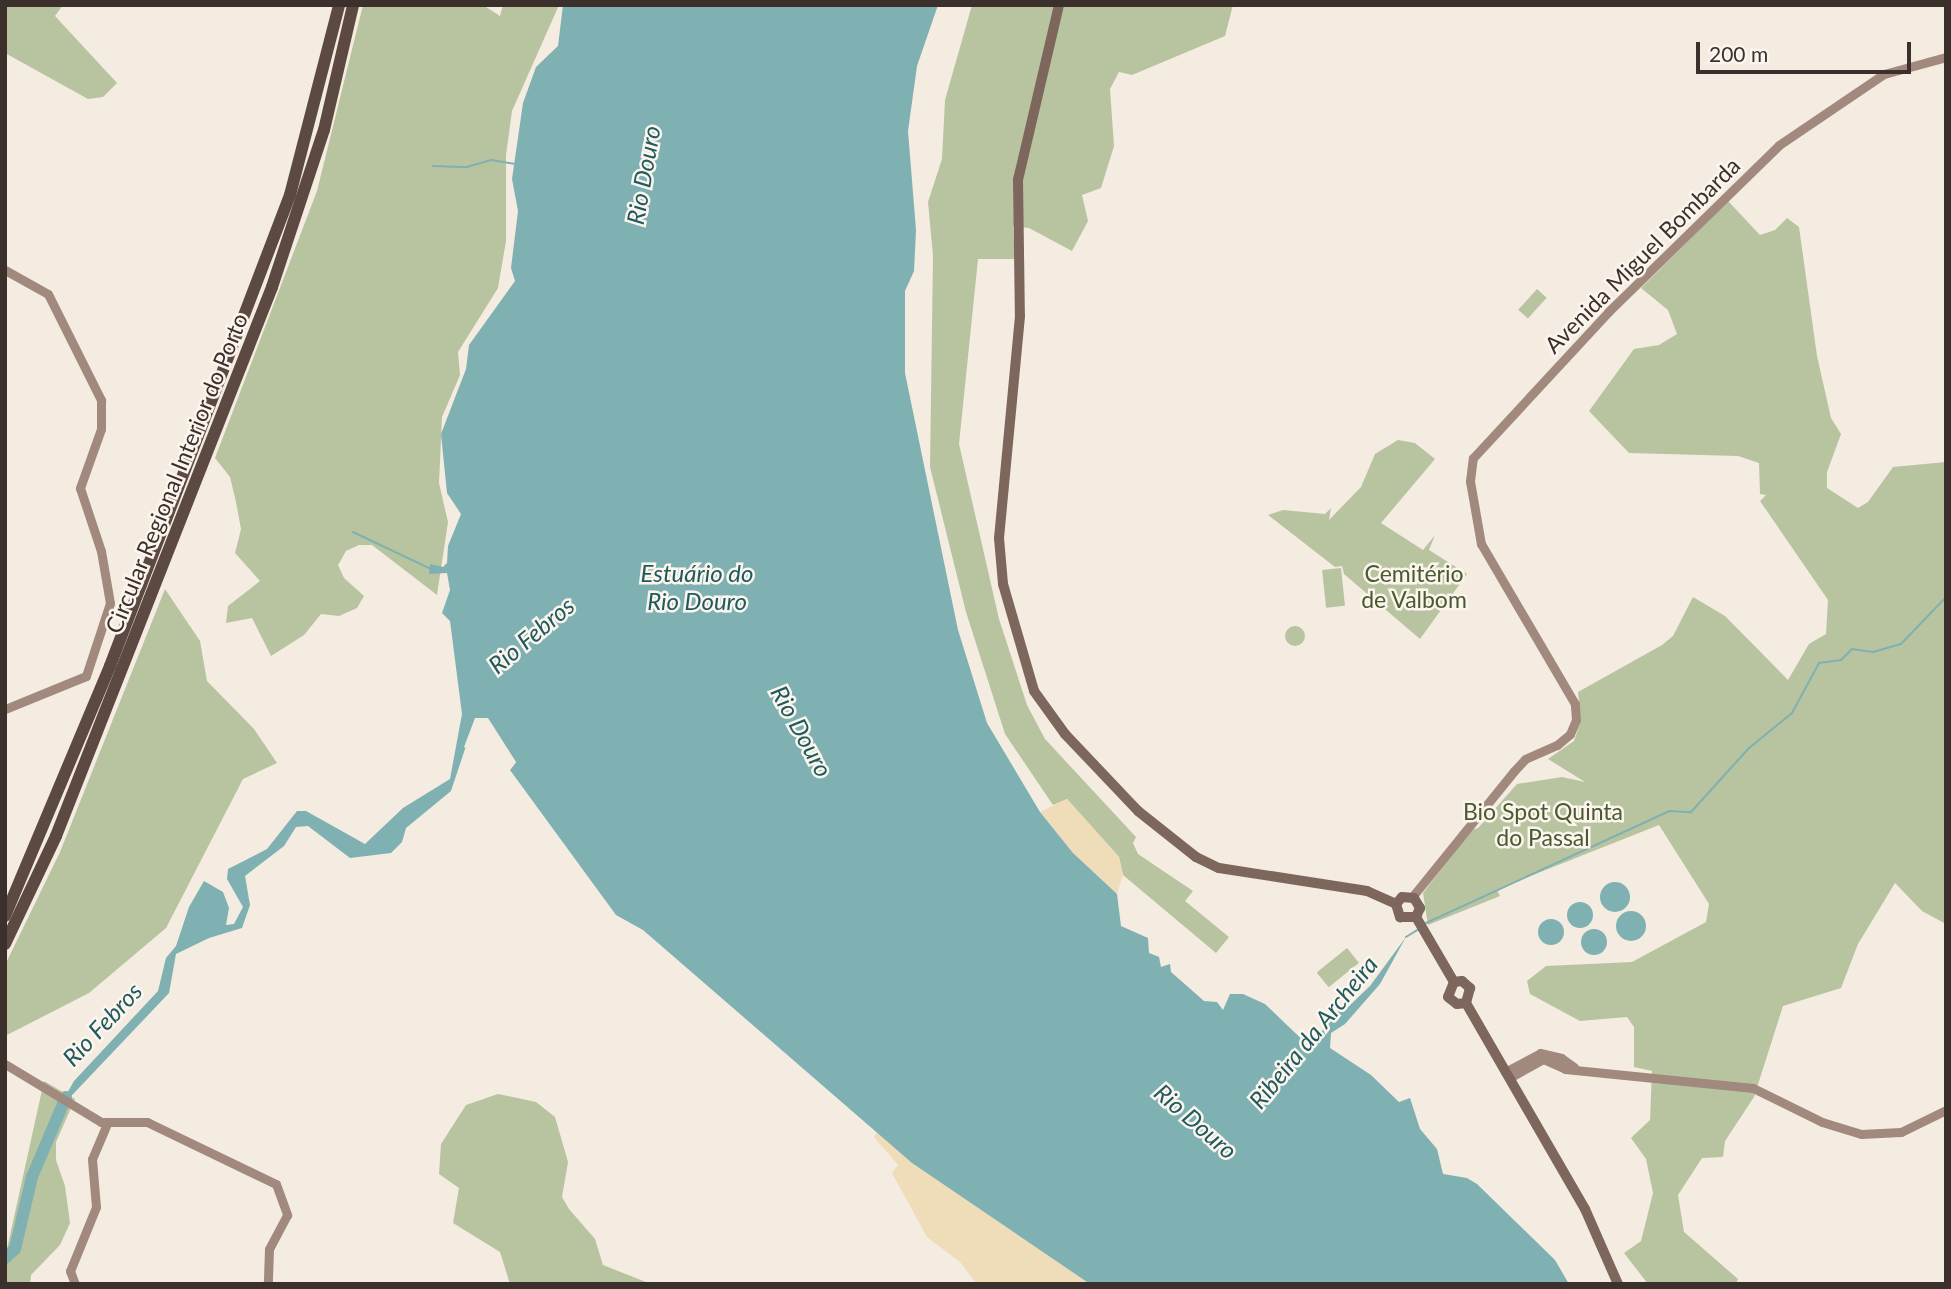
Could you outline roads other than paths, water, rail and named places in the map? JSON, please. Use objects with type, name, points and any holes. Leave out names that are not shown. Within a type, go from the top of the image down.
[{"type":"highway","name":"Circular Regional Interior do Porto","points":[[5,915],[110,666],[290,195],[338,9]]},
{"type":"highway","name":"Circular Regional Interior do Porto","points":[[5,944],[56,836],[245,356],[306,189],[352,10]]},
{"type":"main road","points":[[1059,5],[1018,180],[1020,316],[999,538],[1003,584],[1034,691],[1065,734],[1138,811],[1196,857],[1219,868],[1367,891],[1396,904],[1400,917],[1419,924]]},
{"type":"main road","points":[[1396,904],[1402,897],[1412,897],[1420,908],[1419,924],[1454,982]]},
{"type":"main road","points":[[1454,982],[1462,981],[1470,988],[1466,1003],[1585,1209],[1618,1284]]},
{"type":"main road","points":[[1454,982],[1448,998],[1457,1004],[1466,1003]]},
{"type":"street","name":"Avenida Miguel Bombarda","points":[[1412,897],[1514,771],[1525,760],[1557,745],[1570,734],[1576,720],[1575,704],[1481,544],[1470,470],[1476,454],[1608,312],[1779,145],[1861,86],[1884,74],[1946,57]]},
{"type":"street","points":[[5,270],[48,294],[99,394],[101,429],[80,488],[101,551],[110,603],[86,676],[5,709]]},
{"type":"street","points":[[1507,1075],[1543,1059],[1566,1069],[1574,1067],[1753,1088],[1822,1122],[1861,1134],[1917,1126],[1946,1110]]},
{"type":"street","points":[[5,1064],[107,1124],[146,1122],[276,1184],[287,1215],[270,1250],[268,1284]]},
{"type":"street","points":[[75,1284],[70,1271],[96,1207],[92,1159],[107,1124]]},
{"type":"water","name":"Estuário do Rio Douro","points":[[563,5],[938,5],[917,66],[908,131],[916,230],[914,271],[905,291],[905,373],[958,630],[987,723],[1040,812],[1073,853],[1117,894],[1121,926],[1148,938],[1149,953],[1159,957],[1161,967],[1170,964],[1171,972],[1204,1001],[1217,1002],[1223,1010],[1230,994],[1243,994],[1265,1004],[1312,1049],[1333,1012],[1349,1006],[1370,986],[1406,937],[1380,984],[1345,1024],[1331,1033],[1330,1048],[1371,1075],[1399,1102],[1410,1098],[1420,1129],[1437,1149],[1443,1174],[1467,1178],[1477,1184],[1555,1260],[1569,1284],[1090,1284],[912,1163],[643,930],[616,915],[510,770],[516,762],[485,719],[475,719],[451,791],[406,828],[402,842],[391,853],[350,858],[308,826],[296,827],[284,846],[245,876],[250,905],[242,928],[209,938],[176,954],[169,993],[57,1111],[74,1081],[158,991],[166,958],[176,946],[189,907],[204,881],[223,892],[229,908],[226,925],[234,924],[243,907],[227,879],[228,869],[267,849],[297,811],[306,811],[365,844],[403,808],[450,779],[462,714],[450,621],[442,613],[450,590],[447,573],[429,574],[430,564],[443,567],[447,563],[448,546],[461,514],[447,493],[441,434],[466,369],[469,345],[515,281],[511,268],[518,211],[512,179],[523,103],[536,67],[558,46]]},
{"type":"water","points":[[1615,882],[1626,886],[1630,897],[1626,908],[1615,912],[1604,908],[1600,897],[1604,886]]},
{"type":"water","points":[[1580,902],[1589,906],[1593,915],[1589,924],[1580,928],[1571,924],[1567,915],[1571,906]]},
{"type":"water","points":[[1631,911],[1642,915],[1646,926],[1642,937],[1631,941],[1620,937],[1616,926],[1620,915]]},
{"type":"water","points":[[1551,919],[1560,923],[1564,932],[1560,941],[1551,945],[1542,941],[1538,932],[1542,923]]},
{"type":"water","points":[[1594,929],[1603,933],[1607,942],[1603,951],[1594,955],[1585,951],[1581,942],[1585,933]]},
{"type":"waterway","points":[[433,166],[467,167],[492,160],[514,164]]},
{"type":"waterway","points":[[353,532],[431,569]]},
{"type":"waterway","name":"Ribeira da Archeira","points":[[1426,923],[1669,811],[1691,812],[1749,748],[1792,713],[1819,663],[1841,660],[1852,649],[1873,652],[1901,644],[1946,597]]},
{"type":"waterway","name":"Ribeira da Archeira","points":[[1406,937],[1419,929]]},
{"type":"waterway","name":"Rio Febros","points":[[5,1258],[15,1249],[32,1177],[66,1097]]},
{"type":"water label","name":"Rio Douro","points":[[643,175]]},
{"type":"water label","name":"Rio Douro","points":[[802,731]]},
{"type":"water label","name":"Rio Douro","points":[[1196,1121]]},
{"type":"park label","name":"Cemitério de Valbom","points":[[1414,586]]},
{"type":"park label","name":"Bio Spot Quinta do Passal","points":[[1543,824]]}]
